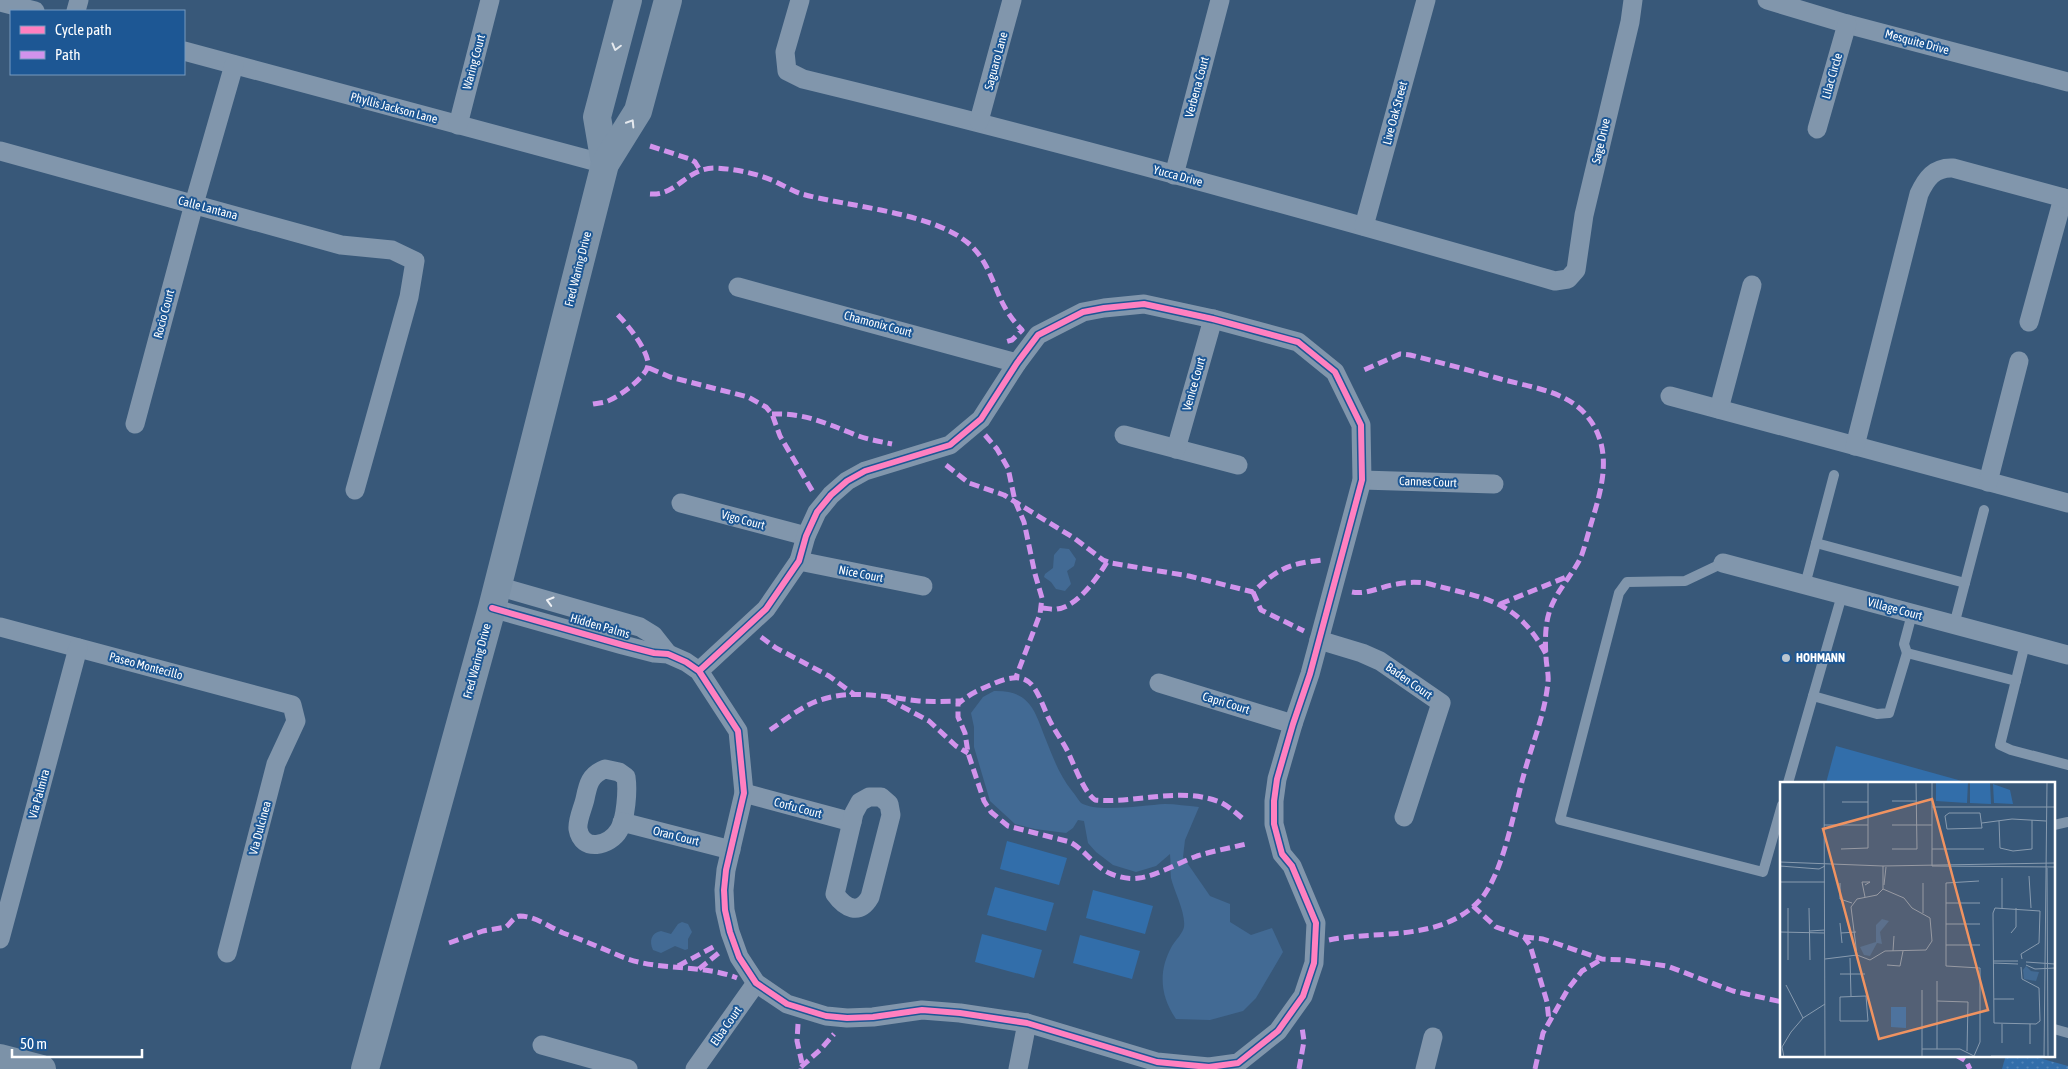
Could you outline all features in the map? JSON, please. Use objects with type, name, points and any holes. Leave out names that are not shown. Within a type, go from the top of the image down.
[{"type":"main road","name":"Fred Waring Drive","points":[[605,164],[597,117],[628,0]]},
{"type":"main road","name":"Fred Waring Drive","points":[[365,1069],[494,597],[605,164],[638,112],[668,0]]},
{"type":"street","name":"Waring Court","points":[[458,125],[490,0]]},
{"type":"street","name":"Yucca Drive","points":[[800,0],[785,52],[787,71],[803,79],[979,122],[1364,226],[1555,281],[1568,279]]},
{"type":"street","name":"Saguaro Lane","points":[[979,122],[1012,0]]},
{"type":"street","name":"Verbena Court","points":[[1174,175],[1220,0]]},
{"type":"street","name":"Live Oak Street","points":[[1364,226],[1426,0]]},
{"type":"street","name":"Sage Drive","points":[[1568,279],[1576,270],[1584,215],[1630,22],[1633,0]]},
{"type":"street","name":"Mesquite Drive","points":[[1767,0],[1847,24],[2068,82]]},
{"type":"street","points":[[0,2],[31,10]]},
{"type":"street","name":"Lilac Circle","points":[[1817,129],[1847,24]]},
{"type":"street","name":"Phyllis Jackson Lane","points":[[185,51],[605,164]]},
{"type":"street","name":"Rocio Court","points":[[135,424],[194,204],[234,65]]},
{"type":"street","name":"Calle Lantana","points":[[0,151],[341,245],[392,250],[415,261],[408,296],[355,490]]},
{"type":"street","points":[[1855,446],[1919,194],[1928,177],[1946,168],[1953,168],[2066,198],[2030,322]]},
{"type":"street","points":[[1719,409],[1752,285]]},
{"type":"street","name":"Chamonix Court","points":[[738,287],[1017,362]]},
{"type":"street","points":[[1144,304],[1213,319],[1298,342],[1335,372],[1361,425],[1362,480],[1320,640],[1277,779],[1274,801],[1274,824],[1282,854],[1292,866],[1316,923],[1314,963],[1303,996],[1278,1031],[1238,1066],[1209,1067],[1157,1062],[1027,1023],[960,1013],[922,1010],[873,1017],[847,1018],[826,1016],[787,1004],[756,983],[739,957],[730,932],[725,910],[724,890],[744,794],[738,731],[699,671],[766,609],[799,561],[806,536],[817,512],[831,495],[847,481],[865,471],[950,445],[981,419],[1017,362],[1038,335],[1083,312],[1144,304]]},
{"type":"street","name":"Venice Court","points":[[1176,449],[1213,319]]},
{"type":"street","points":[[1988,482],[2019,361]]},
{"type":"street","points":[[1670,396],[2068,503]]},
{"type":"street","points":[[1124,435],[1238,465]]},
{"type":"street","name":"Cannes Court","points":[[1362,480],[1494,484]]},
{"type":"street","name":"Vigo Court","points":[[681,503],[806,536]]},
{"type":"street","name":"Nice Court","points":[[799,561],[923,586]]},
{"type":"street","name":"Village Court","points":[[1723,563],[2068,655]]},
{"type":"street","points":[[494,597],[612,619],[640,627],[653,635],[668,654]]},
{"type":"street","name":"Hidden Palms","points":[[494,597],[607,640],[654,653],[668,654],[686,662],[699,671]]},
{"type":"street","points":[[607,640],[612,619]]},
{"type":"street","name":"Paseo Montecillo","points":[[0,627],[292,705]]},
{"type":"street","name":"Baden Court","points":[[1320,640],[1362,653],[1380,661],[1441,703],[1404,817]]},
{"type":"street","name":"Via Palmira","points":[[0,939],[78,648]]},
{"type":"street","name":"Capri Court","points":[[1158,683],[1293,724]]},
{"type":"street","name":"Via Dulcinea","points":[[227,953],[276,764],[296,721],[292,705]]},
{"type":"street","name":"Corfu Court","points":[[744,794],[852,822]]},
{"type":"street","points":[[869,797],[880,797],[889,804],[891,814],[870,897],[865,905],[859,908],[850,907],[842,903],[835,894],[852,822],[860,802],[869,797]]},
{"type":"street","name":"Oran Court","points":[[622,822],[731,850]]},
{"type":"street","name":"Elba Court","points":[[695,1069],[756,983]]},
{"type":"street","points":[[1018,1069],[1027,1023]]},
{"type":"street","points":[[1424,1069],[1433,1037]]},
{"type":"street","points":[[542,1045],[628,1069]]},
{"type":"lane","points":[[1805,585],[1834,475]]},
{"type":"lane","points":[[1954,625],[1984,510]]},
{"type":"lane","points":[[1816,543],[1965,583]]},
{"type":"lane","points":[[1723,563],[1685,581],[1627,582],[1619,593],[1560,820],[1763,872],[1780,812]]},
{"type":"lane","points":[[1788,782],[1842,595]]},
{"type":"lane","points":[[1813,696],[1878,714],[1889,713],[1907,654],[1904,644],[1912,614]]},
{"type":"lane","points":[[2025,644],[2000,744],[2011,750],[2068,765]]},
{"type":"lane","points":[[1907,654],[2016,681]]},
{"type":"shaded area","points":[[1060,548],[1069,549],[1076,559],[1074,566],[1067,571],[1071,584],[1065,591],[1056,589],[1044,577],[1053,568],[1054,555]]},
{"type":"shaded area","points":[[994,691],[1016,694],[1030,705],[1060,773],[1081,803],[1098,808],[1165,804],[1199,807],[1185,840],[1183,857],[1210,896],[1230,904],[1230,922],[1251,935],[1272,928],[1283,952],[1256,998],[1243,1011],[1210,1020],[1176,1019],[1171,1010],[1164,992],[1164,965],[1167,955],[1182,932],[1184,921],[1182,909],[1171,878],[1170,854],[1156,866],[1136,872],[1113,865],[1096,852],[1088,843],[1084,821],[1078,820],[1073,828],[1066,833],[1035,829],[1015,824],[990,801],[974,747],[974,727],[971,713],[983,697]]},
{"type":"shaded area","points":[[1836,746],[1965,782],[1826,782]]},
{"type":"shaded area","points":[[1007,841],[1067,858],[1059,885],[1000,869]]},
{"type":"shaded area","points":[[995,887],[1054,903],[1046,931],[987,915]]},
{"type":"shaded area","points":[[1093,890],[1153,906],[1145,934],[1086,918]]},
{"type":"shaded area","points":[[682,922],[688,924],[692,932],[688,939],[688,949],[685,950],[675,946],[661,953],[653,950],[651,941],[655,934],[661,931],[671,934],[678,924]]},
{"type":"shaded area","points":[[982,934],[1042,950],[1034,978],[975,962]]},
{"type":"shaded area","points":[[1080,935],[1140,951],[1132,979],[1073,963]]},
{"type":"shaded area","points":[[2006,1056],[2032,1056],[2068,1066],[2068,1069],[2002,1069]]},
{"type":"marked path","points":[[650,146],[690,159],[695,162],[700,170]]},
{"type":"marked path","points":[[650,194],[667,191],[696,172],[715,168],[760,176],[791,190],[821,199],[912,217],[933,224],[968,243],[980,256],[1004,306],[1022,330],[1012,340],[1005,342]]},
{"type":"marked path","points":[[593,404],[606,402],[619,395],[640,379],[648,367],[646,356],[639,342],[616,313]]},
{"type":"marked path","points":[[1329,940],[1409,932],[1447,923],[1464,913],[1480,900],[1488,888],[1496,874],[1502,857],[1544,706],[1548,679],[1545,640],[1549,613],[1555,598],[1581,557],[1599,497],[1603,469],[1601,442],[1587,416],[1578,407],[1557,395],[1534,387],[1410,355],[1400,354],[1364,370]]},
{"type":"marked path","points":[[649,368],[670,377],[748,397],[766,407],[772,414],[780,436],[813,492]]},
{"type":"marked path","points":[[772,414],[793,415],[813,419],[861,437],[892,444]]},
{"type":"marked path","points":[[985,435],[997,449],[1008,468],[1015,501],[1024,522],[1042,598],[1040,614],[1016,677]]},
{"type":"marked path","points":[[946,465],[969,483],[1004,495],[1074,538],[1103,560],[1111,563],[1189,576],[1253,592],[1270,577],[1285,568],[1301,563],[1322,560]]},
{"type":"marked path","points":[[1042,608],[1057,609],[1072,603],[1092,583],[1107,562]]},
{"type":"marked path","points":[[1500,604],[1569,576]]},
{"type":"marked path","points":[[1352,592],[1358,593],[1400,583],[1419,582],[1481,597],[1496,603],[1522,621],[1546,654]]},
{"type":"marked path","points":[[1253,592],[1261,610],[1304,631]]},
{"type":"marked path","points":[[761,637],[776,648],[829,676],[855,695]]},
{"type":"marked path","points":[[1242,818],[1229,807],[1205,797],[1173,795],[1126,800],[1095,800],[1083,784],[1035,689],[1024,679],[1007,679],[995,683],[980,689],[958,704],[958,717],[965,733],[968,753],[984,801],[991,812],[1008,826],[1070,842],[1109,873],[1135,879],[1160,872],[1197,856],[1246,844]]},
{"type":"marked path","points":[[770,730],[807,706],[820,700],[845,695],[882,696],[919,701],[962,701]]},
{"type":"marked path","points":[[888,699],[929,721],[956,746],[968,753]]},
{"type":"marked path","points":[[1473,906],[1496,927],[1524,937],[1530,945],[1547,1002],[1549,1021]]},
{"type":"marked path","points":[[449,943],[483,931],[506,927],[520,916],[537,920],[563,933],[634,961],[708,970],[737,978]]},
{"type":"marked path","points":[[1524,937],[1543,939],[1602,959],[1667,966],[1733,991],[1780,1002]]},
{"type":"marked path","points":[[678,966],[717,945]]},
{"type":"marked path","points":[[699,969],[720,952]]},
{"type":"marked path","points":[[1535,1069],[1543,1033],[1568,989],[1582,971],[1602,959]]},
{"type":"marked path","points":[[798,1024],[797,1041],[802,1063],[801,1069]]},
{"type":"marked path","points":[[1299,1069],[1304,1041],[1302,1027]]},
{"type":"marked path","points":[[801,1067],[834,1034]]},
{"type":"marked path","points":[[1958,1056],[1966,1061],[1970,1069]]},
{"type":"cycle path","points":[[492,608],[623,645],[654,653],[668,654],[686,662],[699,671],[738,731],[744,793],[726,870],[725,910],[730,932],[739,957],[756,983],[787,1004],[826,1016],[847,1018],[873,1017],[922,1010],[960,1013],[1027,1023],[1157,1062],[1209,1067],[1238,1063],[1278,1031],[1303,996],[1314,963],[1316,923],[1292,866],[1282,854],[1274,824],[1274,801],[1277,779],[1310,674],[1362,480],[1361,425],[1335,372],[1298,342],[1213,319],[1144,304],[1083,312],[1038,335],[1017,363],[981,419],[950,445],[865,471],[847,481],[831,495],[817,512],[806,536],[799,561],[766,609],[699,671]]},
{"type":"place","name":"HOHMANN","points":[[1786,658]]}]
